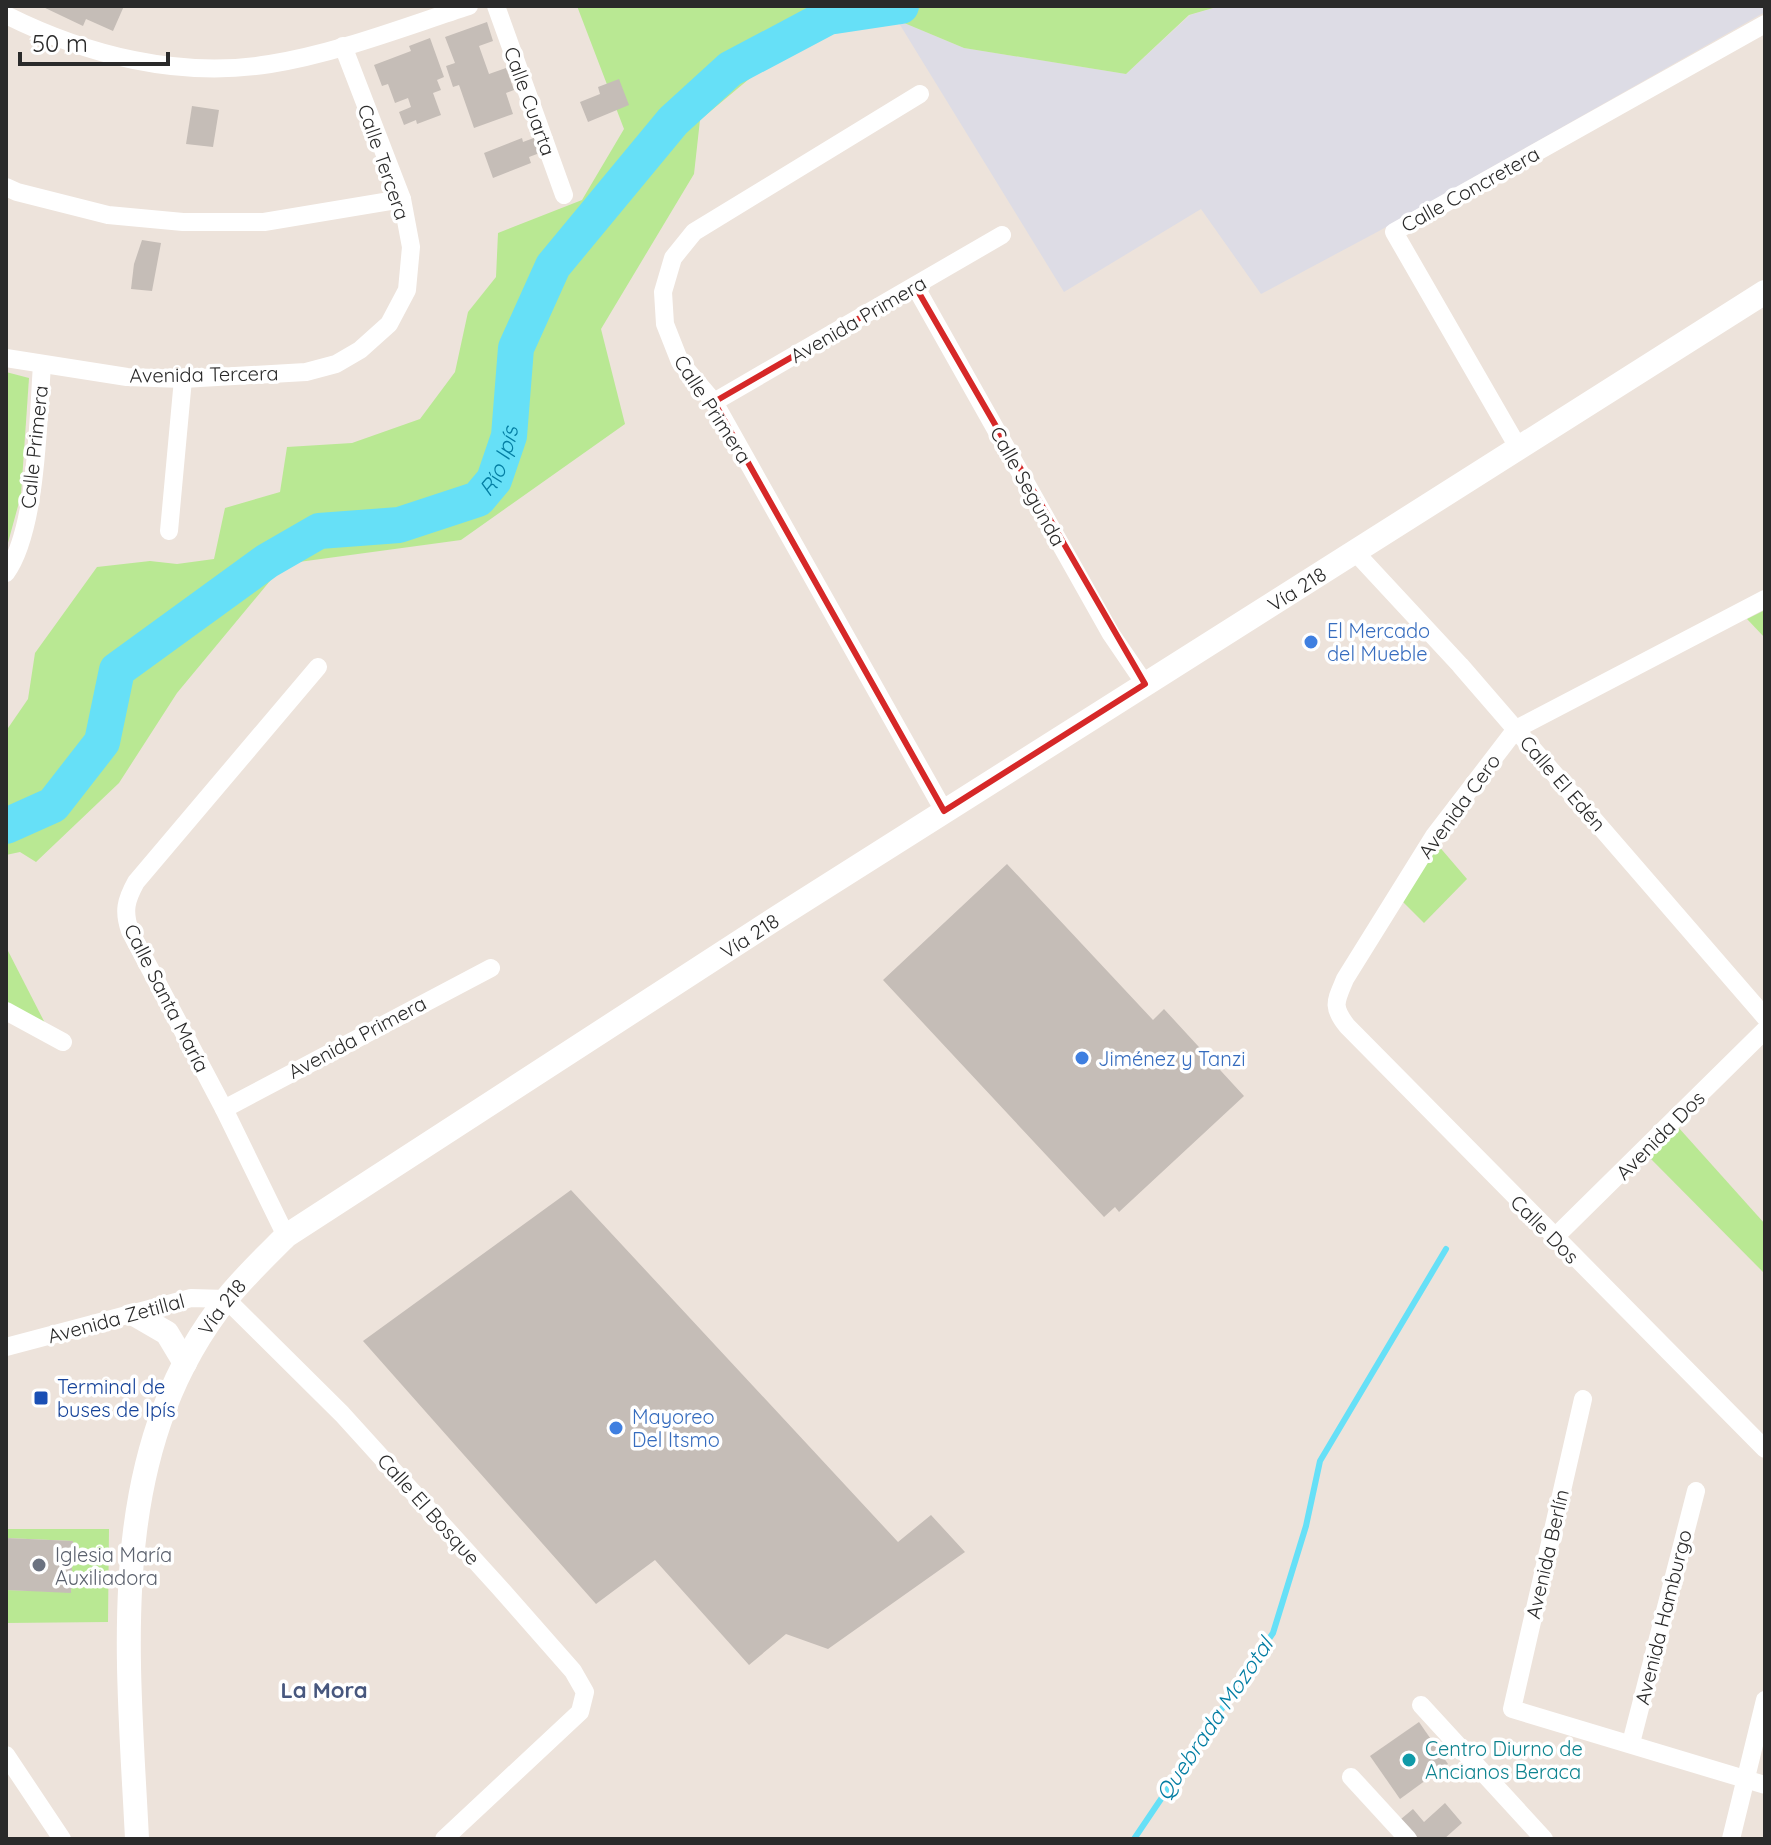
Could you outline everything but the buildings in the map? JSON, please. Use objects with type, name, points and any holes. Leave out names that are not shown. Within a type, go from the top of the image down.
[{"type":"main road","name":"Vía 218","points":[[137,1839],[129,1661],[130,1562],[140,1488],[151,1448],[185,1363],[226,1299],[286,1236],[944,811],[1765,292]]},
{"type":"main road","points":[[136,1315],[167,1333],[185,1363]]},
{"type":"street","points":[[6,15],[35,29],[101,51],[144,63],[201,70],[270,64],[343,46],[469,6]]},
{"type":"street","name":"Calle Cuarta","points":[[496,6],[564,195]]},
{"type":"street","name":"Calle Concretera","points":[[1519,449],[1394,232],[1765,24]]},
{"type":"street","name":"Calle Tercera","points":[[343,46],[402,199],[411,247],[407,290],[389,324]]},
{"type":"street","name":"Calle Primera","points":[[920,94],[694,232],[673,258],[663,292],[665,324],[680,362],[714,402],[944,811]]},
{"type":"street","points":[[6,187],[108,215],[183,222],[264,222],[402,199]]},
{"type":"street","name":"Avenida Primera","points":[[714,402],[1002,235]]},
{"type":"street","name":"Calle Segunda","points":[[915,286],[1111,634],[1145,684]]},
{"type":"street","name":"Avenida Tercera","points":[[6,358],[127,377],[183,379],[306,372],[336,364],[360,350],[389,324]]},
{"type":"street","name":"Calle Primera","points":[[6,573],[16,559],[34,476],[42,365]]},
{"type":"street","points":[[169,531],[183,379]]},
{"type":"street","name":"Calle El Edén","points":[[1356,553],[1516,729],[1765,1017]]},
{"type":"street","name":"Avenida Cero","points":[[1335,1002],[1345,979],[1434,836],[1516,729],[1765,599]]},
{"type":"street","name":"Calle Santa María","points":[[286,1236],[124,914],[136,882],[318,667]]},
{"type":"street","name":"Avenida Primera","points":[[224,1109],[491,968]]},
{"type":"street","name":"Calle Dos","points":[[1335,1002],[1337,1014],[1347,1026],[1765,1449]]},
{"type":"street","points":[[6,1011],[63,1042]]},
{"type":"street","name":"Avenida Dos","points":[[1554,1238],[1765,1030]]},
{"type":"street","name":"Avenida Zetillal","points":[[6,1347],[191,1298],[226,1299]]},
{"type":"street","name":"Calle El Bosque","points":[[226,1299],[342,1414],[573,1671],[585,1692],[580,1712],[444,1839]]},
{"type":"street","name":"Avenida Berlín","points":[[1583,1399],[1512,1709],[1631,1743]]},
{"type":"street","name":"Avenida Hamburgo","points":[[1631,1743],[1696,1491]]},
{"type":"street","points":[[1731,1839],[1765,1700]]},
{"type":"street","points":[[1421,1705],[1544,1839]]},
{"type":"street","points":[[1631,1743],[1765,1785]]},
{"type":"street","points":[[6,1755],[62,1839]]},
{"type":"street","points":[[1351,1777],[1408,1839]]},
{"type":"highlighted area","points":[[915,286],[1145,684],[944,811],[714,402]]},
{"type":"shaded area","points":[[1220,6],[1765,6],[1765,12],[1379,231],[1261,294],[1201,209],[1064,292],[897,20],[964,48],[1126,74],[1190,15]]},
{"type":"green space","points":[[577,6],[1220,6],[1189,15],[1126,74],[964,48],[897,20],[844,23],[767,64],[700,120],[694,174],[601,329],[625,424],[461,540],[284,564],[177,693],[119,783],[36,862],[20,852],[6,855],[6,731],[28,699],[35,653],[97,567],[150,561],[177,564],[214,559],[225,508],[280,492],[287,447],[352,443],[420,419],[455,372],[468,312],[496,277],[498,233],[582,200],[624,129]]},
{"type":"green space","points":[[6,372],[29,378],[21,495],[6,550]]},
{"type":"green space","points":[[1765,610],[1765,638],[1747,619]]},
{"type":"green space","points":[[1437,844],[1467,879],[1424,923],[1401,900]]},
{"type":"green space","points":[[6,947],[48,1029],[6,1007]]},
{"type":"green space","points":[[1678,1127],[1765,1224],[1765,1274],[1649,1157]]},
{"type":"green space","points":[[6,1529],[109,1529],[108,1622],[6,1623],[6,1590],[71,1592],[73,1541],[6,1538]]},
{"type":"waterway","name":"Río Ipís","points":[[6,826],[53,805],[102,742],[117,670],[267,561],[319,531],[399,525],[478,499],[494,480],[509,436],[516,348],[553,266],[673,121],[730,69],[828,17],[901,6]]},
{"type":"waterway","name":"Quebrada Mozotal","points":[[1134,1839],[1273,1633],[1306,1526],[1320,1461],[1446,1249]]},
{"type":"place","name":"El Mercado del Mueble","points":[[1311,642]]},
{"type":"place","name":"Jiménez y Tanzi","points":[[1082,1058]]},
{"type":"place","name":"Terminal de buses de Ipís","points":[[41,1398]]},
{"type":"place","name":"Mayoreo Del Itsmo","points":[[616,1428]]},
{"type":"place","name":"Iglesia María Auxiliadora","points":[[39,1565]]},
{"type":"place","name":"Centro Diurno de Ancianos Beraca","points":[[1409,1760]]},
{"type":"district","name":"La Mora","points":[[324,1690]]}]
